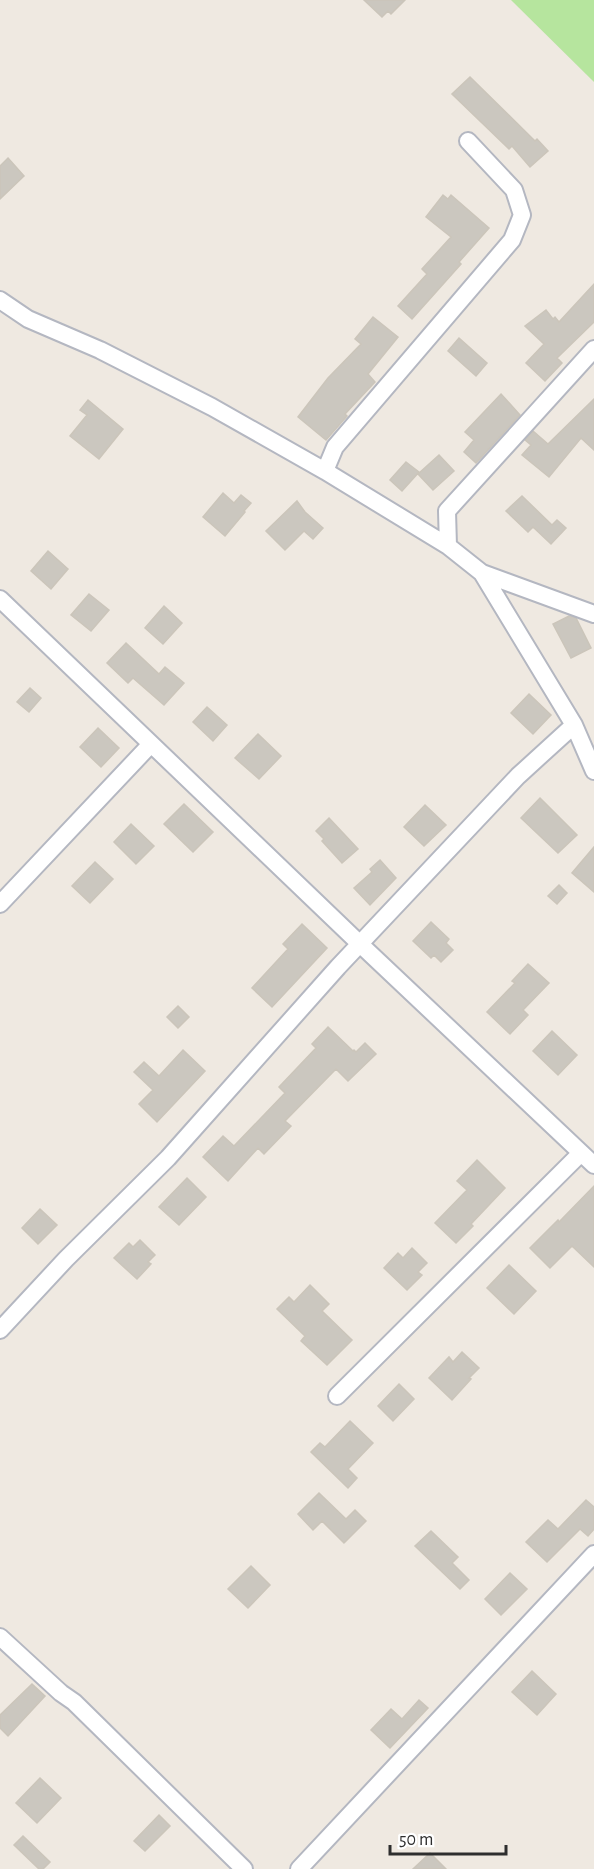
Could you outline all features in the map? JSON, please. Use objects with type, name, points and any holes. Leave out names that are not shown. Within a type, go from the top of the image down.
[{"type":"street","points":[[325,471],[335,447],[512,240],[522,215],[514,190],[468,141]]},
{"type":"street","points":[[0,300],[28,319],[100,350],[212,407],[325,471],[448,546],[482,573],[594,614]]},
{"type":"street","points":[[448,546],[447,511],[594,349]]},
{"type":"street","points":[[482,573],[574,725],[594,771]]},
{"type":"street","points":[[0,599],[588,1159],[337,1396]]},
{"type":"street","points":[[0,1330],[66,1259],[168,1158],[248,1066],[518,776],[574,725]]},
{"type":"street","points":[[0,904],[151,744]]},
{"type":"street","points":[[299,1869],[594,1554]]},
{"type":"street","points":[[0,1637],[61,1693],[74,1702],[244,1869]]},
{"type":"green space","points":[[511,0],[594,0],[594,82]]},
{"type":"building","points":[[364,0],[405,0],[391,14],[388,11],[382,17]]},
{"type":"building","points":[[470,77],[548,151],[530,167],[512,146],[509,149],[452,94]]},
{"type":"building","points":[[8,158],[24,176],[0,199],[0,166]]},
{"type":"building","points":[[443,195],[448,199],[451,195],[489,228],[459,262],[461,264],[412,319],[398,306],[427,274],[422,269],[451,237],[426,217]]},
{"type":"building","points":[[594,284],[594,322],[557,358],[562,363],[545,381],[526,363],[544,344],[525,326],[546,310],[553,319],[555,317],[559,322]]},
{"type":"building","points":[[373,317],[398,337],[368,374],[375,382],[345,414],[347,416],[326,440],[298,417],[328,378],[361,344],[355,339]]},
{"type":"building","points":[[459,338],[487,363],[476,376],[448,351]]},
{"type":"building","points":[[501,394],[520,415],[476,463],[464,452],[474,440],[465,432]]},
{"type":"building","points":[[594,399],[594,450],[581,438],[549,477],[522,455],[531,445],[525,440],[533,431],[548,444]]},
{"type":"building","points":[[88,400],[123,429],[99,459],[70,436],[87,415],[80,410]]},
{"type":"building","points":[[439,455],[454,471],[433,490],[418,474]]},
{"type":"building","points":[[406,462],[419,472],[402,491],[390,480]]},
{"type":"building","points":[[223,493],[234,503],[241,495],[251,503],[225,536],[203,517]]},
{"type":"building","points":[[522,496],[552,525],[557,520],[566,528],[551,544],[533,527],[528,532],[506,511]]},
{"type":"building","points":[[297,501],[305,512],[323,528],[313,539],[304,531],[285,550],[266,531]]},
{"type":"building","points":[[48,551],[68,569],[51,589],[31,571]]},
{"type":"building","points":[[89,594],[109,610],[91,631],[71,615]]},
{"type":"building","points":[[164,606],[182,623],[163,644],[145,628]]},
{"type":"building","points":[[569,616],[576,618],[591,648],[571,658],[553,624]]},
{"type":"building","points":[[126,643],[159,674],[165,667],[184,683],[164,705],[133,678],[128,683],[107,663]]},
{"type":"building","points":[[30,688],[41,698],[29,712],[17,702]]},
{"type":"building","points":[[529,694],[551,715],[533,734],[511,713]]},
{"type":"building","points":[[207,707],[227,725],[213,741],[193,722]]},
{"type":"building","points":[[98,728],[119,748],[101,767],[80,747]]},
{"type":"building","points":[[258,734],[281,756],[259,779],[235,758]]},
{"type":"building","points":[[540,798],[577,835],[558,853],[521,818]]},
{"type":"building","points":[[184,804],[213,832],[193,852],[164,824]]},
{"type":"building","points":[[425,805],[446,825],[424,846],[404,827]]},
{"type":"building","points":[[329,818],[358,849],[342,863],[316,831]]},
{"type":"building","points":[[131,824],[154,846],[136,864],[114,842]]},
{"type":"building","points":[[594,847],[594,892],[572,873]]},
{"type":"building","points":[[380,860],[396,878],[370,905],[354,888],[372,872],[370,869]]},
{"type":"building","points":[[95,862],[113,879],[90,903],[72,886]]},
{"type":"building","points":[[559,885],[567,893],[557,904],[548,896]]},
{"type":"building","points":[[431,922],[449,939],[446,943],[453,950],[441,962],[434,955],[431,958],[413,941]]},
{"type":"building","points":[[302,924],[327,948],[272,1007],[252,988],[288,949],[283,944]]},
{"type":"building","points":[[528,964],[549,983],[523,1010],[528,1015],[510,1034],[487,1012],[515,983],[512,981]]},
{"type":"building","points":[[178,1006],[189,1017],[178,1028],[167,1017]]},
{"type":"building","points":[[328,1027],[353,1051],[356,1052],[365,1043],[376,1054],[348,1081],[336,1069],[285,1121],[291,1126],[264,1154],[258,1148],[228,1181],[203,1157],[223,1136],[234,1146],[285,1093],[279,1087],[316,1048],[312,1044]]},
{"type":"building","points":[[552,1031],[577,1055],[558,1075],[533,1051]]},
{"type":"building","points":[[183,1050],[205,1071],[157,1122],[139,1104],[153,1090],[134,1072],[144,1062],[159,1076]]},
{"type":"building","points":[[477,1160],[505,1188],[456,1243],[435,1223],[467,1190],[457,1181]]},
{"type":"building","points":[[187,1178],[206,1197],[179,1225],[159,1207]]},
{"type":"building","points":[[594,1186],[594,1267],[572,1246],[550,1268],[530,1248]]},
{"type":"building","points":[[40,1209],[57,1225],[38,1244],[22,1228]]},
{"type":"building","points":[[140,1240],[155,1255],[148,1262],[151,1264],[137,1279],[114,1258],[129,1243],[133,1247]]},
{"type":"building","points":[[412,1248],[427,1263],[418,1272],[422,1275],[407,1290],[384,1268],[398,1253],[403,1258]]},
{"type":"building","points":[[509,1265],[536,1291],[514,1314],[487,1288]]},
{"type":"building","points":[[310,1285],[329,1304],[322,1311],[352,1340],[327,1365],[301,1341],[305,1336],[277,1309],[289,1297],[294,1302]]},
{"type":"building","points":[[462,1352],[479,1368],[452,1400],[429,1378],[449,1357],[453,1362]]},
{"type":"building","points":[[399,1384],[414,1399],[393,1421],[378,1406]]},
{"type":"building","points":[[350,1421],[373,1443],[348,1469],[357,1478],[348,1488],[311,1452],[320,1443],[325,1447]]},
{"type":"building","points":[[319,1493],[346,1519],[355,1510],[366,1521],[344,1543],[322,1521],[313,1530],[298,1514]]},
{"type":"building","points":[[586,1500],[594,1507],[594,1529],[588,1536],[580,1529],[547,1562],[526,1542],[548,1520],[558,1529]]},
{"type":"building","points":[[431,1531],[458,1557],[452,1563],[469,1580],[460,1589],[415,1546]]},
{"type":"building","points":[[251,1566],[270,1585],[248,1608],[228,1589]]},
{"type":"building","points":[[510,1573],[527,1589],[501,1615],[485,1599]]},
{"type":"building","points":[[532,1671],[556,1694],[537,1715],[512,1692]]},
{"type":"building","points":[[32,1684],[45,1696],[8,1736],[0,1728],[0,1715]]},
{"type":"building","points":[[419,1700],[428,1708],[390,1748],[371,1730],[391,1709],[402,1719]]},
{"type":"building","points":[[40,1778],[61,1798],[37,1823],[16,1803]]},
{"type":"building","points":[[159,1815],[170,1826],[145,1851],[134,1841]]},
{"type":"building","points":[[23,1836],[50,1862],[43,1869],[39,1869],[14,1845]]},
{"type":"building","points":[[430,1853],[446,1869],[413,1869]]}]
